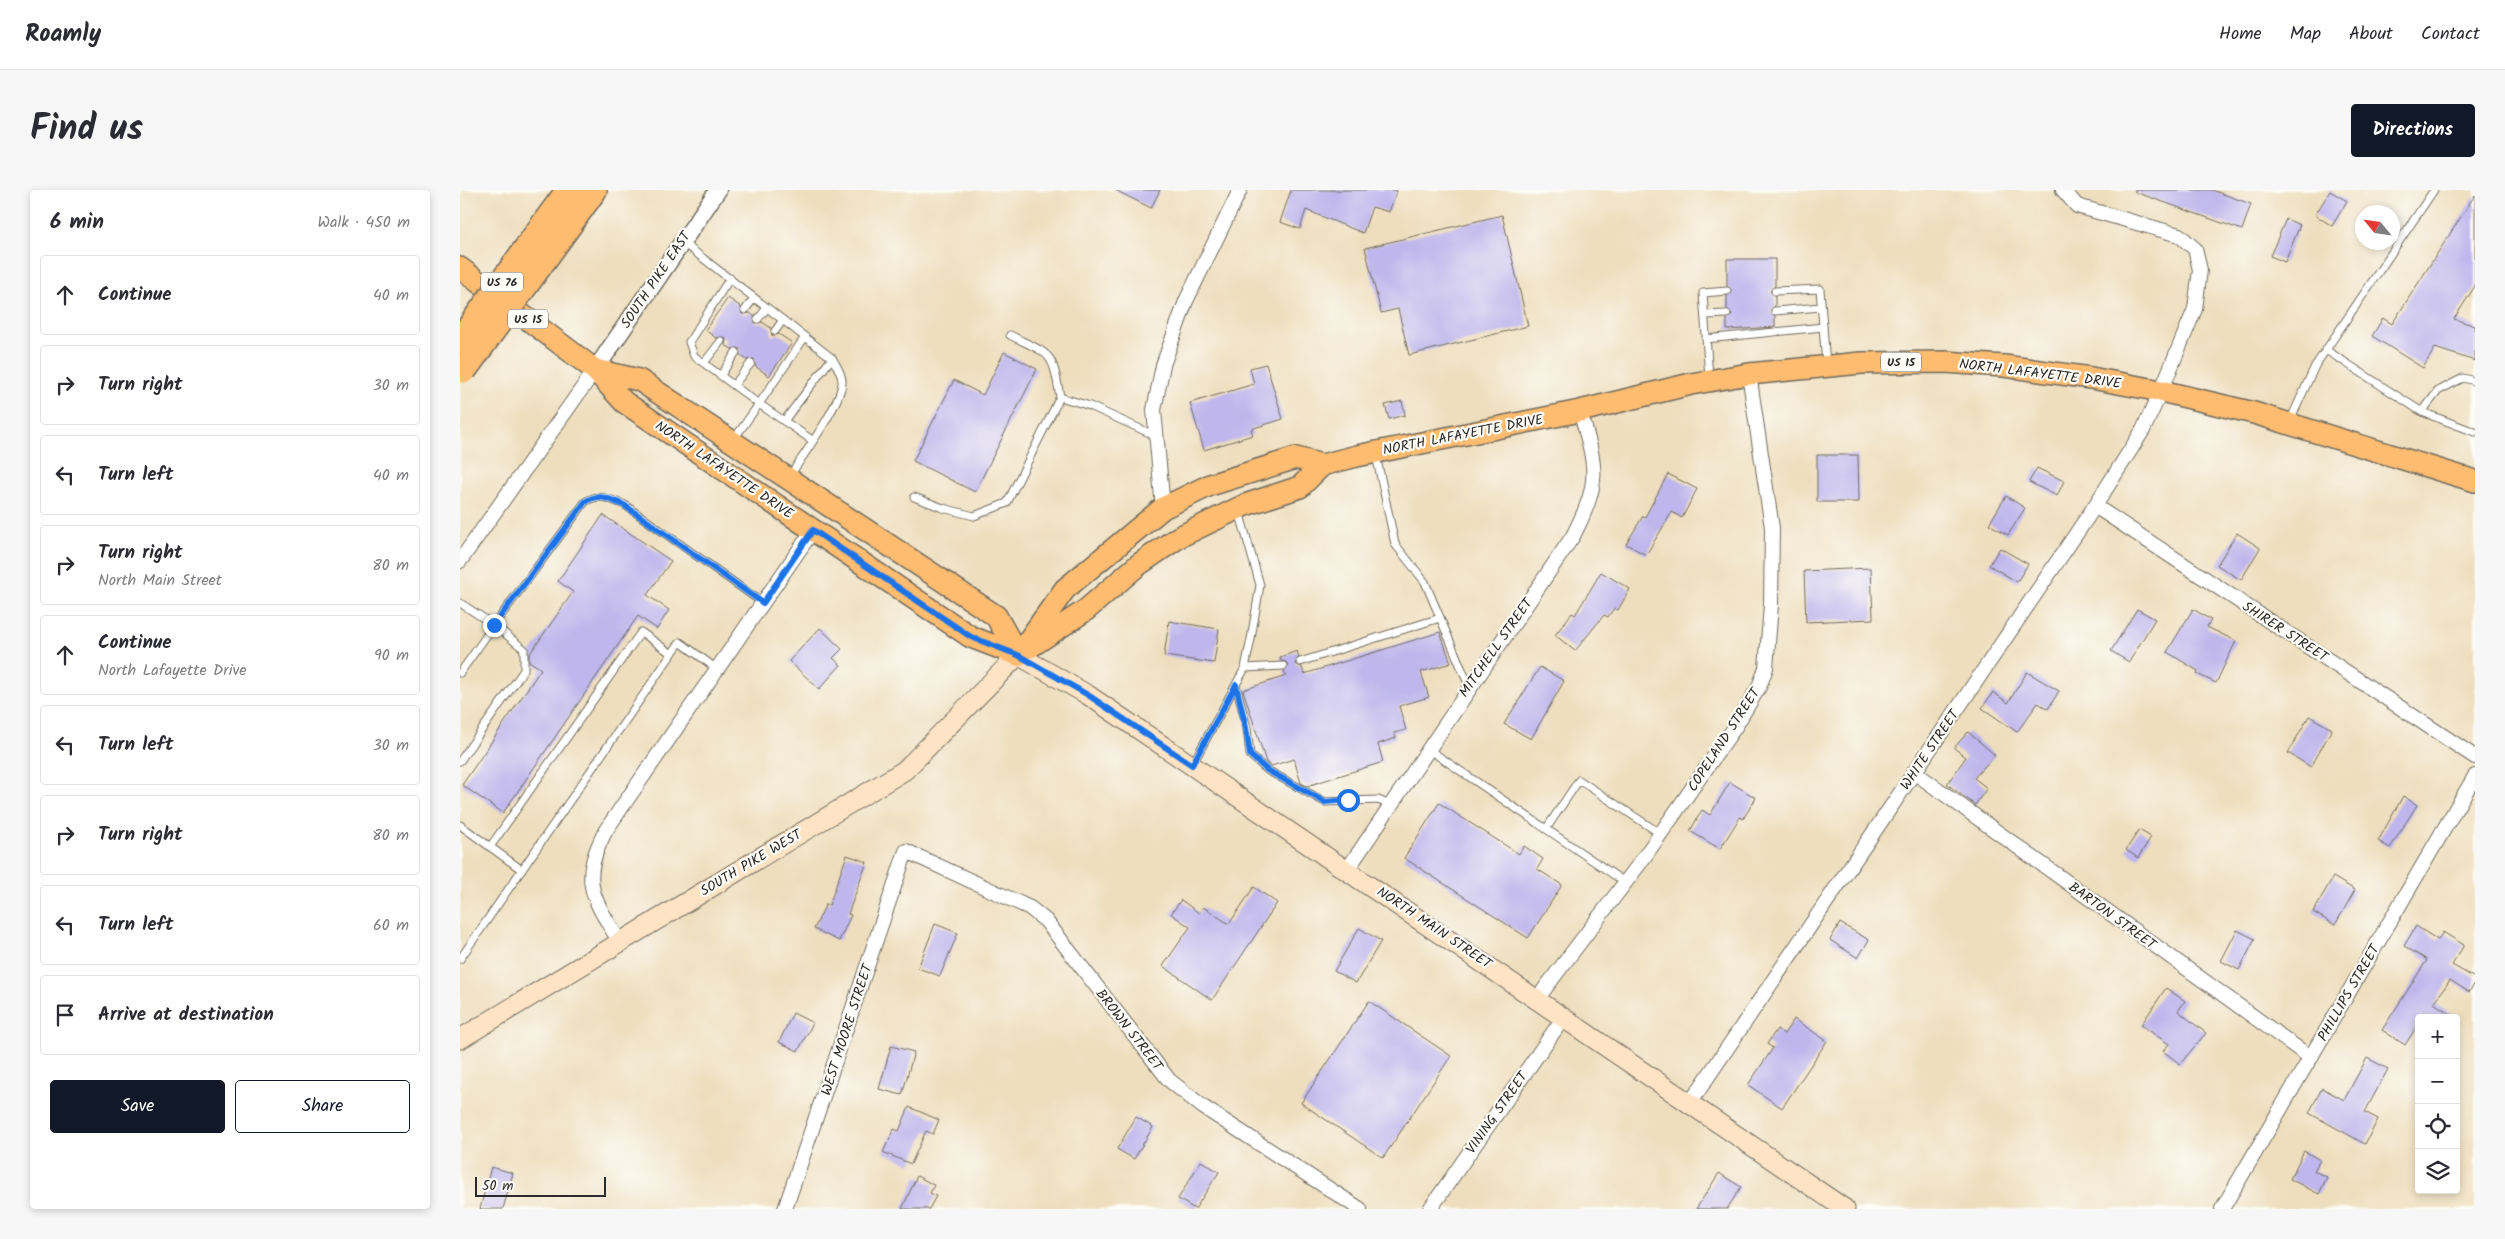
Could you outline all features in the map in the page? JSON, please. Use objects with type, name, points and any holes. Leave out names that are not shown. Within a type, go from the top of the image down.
[{"type":"highway","name":"US 76","points":[[462,372],[553,230],[569,190]]},
{"type":"highway","name":"US 76","points":[[460,340],[553,230],[594,190]]},
{"type":"main road","name":"US 15","points":[[460,268],[595,370]]},
{"type":"main road","name":"NORTH LAFAYETTE DRIVE","points":[[595,370],[624,402],[971,637],[1018,655],[1066,589],[1163,508],[1210,485],[1296,458],[1322,465],[1376,452],[1580,411],[1641,394],[1749,374],[1826,366],[1945,362],[2013,367],[2091,378],[2161,391],[2254,412],[2475,480]]},
{"type":"main road","points":[[595,370],[640,380],[996,616],[1018,655],[1086,610],[1138,564],[1162,548],[1238,509],[1300,487],[1322,465]]},
{"type":"main road","name":"NORTH MAIN STREET","points":[[1018,655],[1088,695],[1845,1209]]},
{"type":"main road","name":"SOUTH PIKE WEST","points":[[460,1039],[905,770],[1018,655]]},
{"type":"street","name":"SOUTH PIKE EAST","points":[[595,370],[718,190]]},
{"type":"street","points":[[1163,508],[1154,410],[1163,364],[1186,301],[1240,190]]},
{"type":"street","name":"WHITE STREET","points":[[1690,1103],[2095,506],[2143,430],[2195,309],[2200,270],[2195,249],[2179,235],[2077,206],[2062,190]]},
{"type":"street","points":[[460,561],[595,370]]},
{"type":"street","name":"COPELAND STREET","points":[[1538,999],[1626,882],[1735,727],[1759,687],[1766,668],[1772,605],[1772,528],[1749,374]]},
{"type":"street","name":"MITCHELL STREET","points":[[1347,870],[1469,686],[1573,536],[1584,515],[1594,486],[1595,472],[1580,411]]},
{"type":"street","name":"SHIRER STREET","points":[[2095,506],[2475,757]]},
{"type":"street","points":[[620,942],[596,902],[591,886],[591,870],[595,850],[606,830],[813,530]]},
{"type":"street","name":"BARTON STREET","points":[[1914,772],[2311,1058]]},
{"type":"street","name":"PHILLIPS STREET","points":[[2222,1209],[2475,776]]},
{"type":"street","name":"WEST MOORE STREET","points":[[786,1209],[906,851]]},
{"type":"street","name":"BROWN STREET","points":[[906,851],[1030,908],[1046,921],[1169,1080],[1203,1107],[1360,1209]]},
{"type":"street","name":"VINING STREET","points":[[1430,1209],[1564,1017]]},
{"type":"lane","points":[[2288,424],[2316,366],[2434,190]]},
{"type":"lane","points":[[682,242],[832,358],[843,383],[834,405],[788,479]]},
{"type":"lane","points":[[730,278],[689,342],[694,356],[812,440]]},
{"type":"lane","points":[[1775,291],[1820,289],[1826,366]]},
{"type":"lane","points":[[1710,381],[1703,293],[1727,291]]},
{"type":"lane","points":[[745,310],[754,298]]},
{"type":"lane","points":[[1775,311],[1821,306]]},
{"type":"lane","points":[[758,319],[768,308]]},
{"type":"lane","points":[[1704,315],[1727,314]]},
{"type":"lane","points":[[775,331],[783,320]]},
{"type":"lane","points":[[1706,339],[1823,327]]},
{"type":"lane","points":[[914,496],[942,508],[974,516],[1007,503],[1060,398],[1055,367],[1048,354],[1010,335]]},
{"type":"lane","points":[[732,441],[805,337]]},
{"type":"lane","points":[[704,363],[720,342]]},
{"type":"lane","points":[[2326,350],[2422,412],[2475,432]]},
{"type":"lane","points":[[721,375],[736,352]]},
{"type":"lane","points":[[784,421],[832,358]]},
{"type":"lane","points":[[734,385],[751,363]]},
{"type":"lane","points":[[2422,412],[2438,390],[2462,378],[2475,381]]},
{"type":"lane","points":[[1060,398],[1090,406],[1156,436]]},
{"type":"lane","points":[[1376,452],[1395,544],[1426,582],[1469,686]]},
{"type":"lane","points":[[460,673],[585,502],[592,497],[600,496],[624,505],[763,603]]},
{"type":"lane","points":[[1192,765],[1245,668],[1260,585],[1238,509]]},
{"type":"lane","points":[[460,603],[494,625],[524,649],[524,670],[460,760]]},
{"type":"lane","points":[[1300,662],[1440,618]]},
{"type":"lane","points":[[490,847],[641,632],[672,654]]},
{"type":"lane","points":[[460,959],[680,642],[717,669]]},
{"type":"lane","points":[[1245,668],[1283,666]]},
{"type":"lane","points":[[1236,685],[1250,755],[1267,770],[1325,802],[1378,800],[1390,805]]},
{"type":"lane","points":[[1428,749],[1626,882]]},
{"type":"lane","points":[[1546,829],[1579,780],[1660,834]]},
{"type":"lane","points":[[460,826],[522,870]]},
{"type":"building","points":[[1115,190],[1160,190],[1151,208]]},
{"type":"building","points":[[1291,190],[1397,190],[1389,212],[1372,207],[1363,233],[1306,210],[1300,229],[1280,222]]},
{"type":"building","points":[[2135,190],[2212,190],[2251,204],[2242,230],[2135,192]]},
{"type":"building","points":[[2330,191],[2347,201],[2332,226],[2315,215]]},
{"type":"building","points":[[2475,195],[2475,286],[2454,319],[2475,326],[2475,361],[2435,348],[2423,368],[2372,336],[2383,318],[2392,324]]},
{"type":"building","points":[[1502,215],[1528,326],[1409,355],[1398,309],[1381,313],[1365,248]]},
{"type":"building","points":[[2286,219],[2300,225],[2285,262],[2270,256]]},
{"type":"building","points":[[1727,259],[1775,259],[1775,286],[1770,291],[1775,296],[1775,306],[1770,311],[1775,316],[1775,327],[1727,330],[1727,319],[1732,314],[1727,309],[1727,296],[1732,291],[1727,286]]},
{"type":"building","points":[[728,298],[741,307],[742,314],[750,313],[754,316],[755,323],[762,322],[771,328],[772,336],[779,334],[792,343],[769,376],[755,366],[754,359],[747,360],[740,355],[739,348],[732,349],[725,345],[726,339],[724,337],[716,338],[705,330]]},
{"type":"building","points":[[1004,352],[1037,369],[975,492],[913,461],[954,380],[983,395]]},
{"type":"building","points":[[1266,364],[1283,419],[1251,429],[1253,435],[1204,450],[1190,403],[1254,384],[1250,368]]},
{"type":"building","points":[[1402,401],[1405,415],[1389,419],[1385,405]]},
{"type":"building","points":[[1817,455],[1858,455],[1859,502],[1817,502]]},
{"type":"building","points":[[2037,468],[2064,481],[2057,496],[2029,482]]},
{"type":"building","points":[[1668,474],[1697,489],[1682,518],[1672,512],[1646,555],[1626,544],[1643,516],[1645,517]]},
{"type":"building","points":[[2006,496],[2025,508],[2008,535],[1989,524]]},
{"type":"building","points":[[603,515],[671,561],[647,595],[669,610],[657,629],[638,616],[503,813],[462,785],[541,669],[529,661],[529,655],[573,592],[558,581]]},
{"type":"building","points":[[2237,533],[2260,548],[2241,580],[2217,565]]},
{"type":"building","points":[[2000,548],[2028,564],[2017,582],[1989,565]]},
{"type":"building","points":[[1871,568],[1873,619],[1806,622],[1804,571]]},
{"type":"building","points":[[1601,572],[1630,589],[1618,610],[1614,608],[1608,617],[1604,615],[1575,651],[1555,635],[1572,613],[1575,615]]},
{"type":"building","points":[[2137,609],[2155,619],[2129,662],[2111,651]]},
{"type":"building","points":[[2193,609],[2211,620],[2207,627],[2236,641],[2216,683],[2197,674],[2198,671],[2167,652]]},
{"type":"building","points":[[1169,621],[1219,629],[1214,663],[1164,656]]},
{"type":"building","points":[[820,628],[842,649],[833,658],[841,665],[819,689],[789,661]]},
{"type":"building","points":[[1440,632],[1451,663],[1421,672],[1429,697],[1399,706],[1406,730],[1394,733],[1396,738],[1378,744],[1383,762],[1307,786],[1301,783],[1294,759],[1271,766],[1266,762],[1243,690],[1286,676],[1284,671],[1288,665],[1286,662],[1281,661],[1280,657],[1297,651],[1299,657],[1295,664],[1302,667],[1304,674]]},
{"type":"building","points":[[1540,667],[1564,681],[1531,739],[1504,724]]},
{"type":"building","points":[[2027,672],[2059,691],[2048,709],[2038,703],[2017,732],[1982,708],[1993,692],[2008,703]]},
{"type":"building","points":[[2309,716],[2332,729],[2311,767],[2288,753]]},
{"type":"building","points":[[1968,732],[1995,755],[1974,778],[1987,788],[1975,805],[1947,784],[1966,757],[1954,748]]},
{"type":"building","points":[[1730,782],[1756,798],[1743,819],[1740,817],[1720,849],[1690,831],[1702,810],[1710,815]]},
{"type":"building","points":[[2403,796],[2417,805],[2390,848],[2378,841]]},
{"type":"building","points":[[1439,803],[1519,854],[1524,846],[1543,859],[1537,869],[1562,885],[1528,938],[1404,858]]},
{"type":"building","points":[[2139,830],[2151,837],[2138,858],[2126,850]]},
{"type":"building","points":[[847,855],[867,862],[848,914],[851,915],[839,941],[814,929],[826,904],[829,905]]},
{"type":"building","points":[[2333,877],[2355,890],[2335,925],[2313,912]]},
{"type":"building","points":[[1254,887],[1277,903],[1212,1000],[1163,966],[1190,927],[1171,914],[1181,900],[1199,913],[1203,907],[1229,924]]},
{"type":"building","points":[[1840,923],[1869,940],[1858,958],[1830,940]]},
{"type":"building","points":[[935,924],[958,933],[940,976],[918,968]]},
{"type":"building","points":[[2416,926],[2438,940],[2443,932],[2464,945],[2452,965],[2475,978],[2475,983],[2469,992],[2450,980],[2434,1003],[2450,1014],[2415,1014],[2415,1029],[2405,1045],[2382,1030],[2427,960],[2404,946]]},
{"type":"building","points":[[1359,928],[1381,941],[1356,983],[1334,971]]},
{"type":"building","points":[[2237,930],[2255,939],[2239,970],[2221,961]]},
{"type":"building","points":[[2166,988],[2185,1001],[2178,1011],[2206,1033],[2180,1064],[2163,1051],[2169,1044],[2141,1025]]},
{"type":"building","points":[[1369,1001],[1451,1056],[1383,1158],[1301,1103]]},
{"type":"building","points":[[793,1013],[813,1023],[798,1051],[779,1042]]},
{"type":"building","points":[[1794,1019],[1827,1041],[1782,1108],[1748,1085],[1773,1048],[1767,1044],[1777,1029],[1784,1034]]},
{"type":"building","points":[[891,1046],[914,1052],[902,1095],[879,1089]]},
{"type":"building","points":[[2367,1058],[2388,1069],[2365,1112],[2378,1119],[2365,1144],[2309,1113],[2322,1088],[2344,1100]]},
{"type":"building","points":[[909,1107],[939,1120],[933,1134],[926,1131],[911,1164],[883,1152],[894,1129],[899,1131]]},
{"type":"building","points":[[1136,1117],[1153,1127],[1134,1159],[1117,1149]]},
{"type":"building","points":[[2304,1151],[2320,1160],[2314,1171],[2327,1177],[2319,1194],[2290,1179]]},
{"type":"building","points":[[1201,1161],[1219,1172],[1195,1209],[1178,1199]]},
{"type":"building","points":[[491,1167],[513,1173],[503,1209],[480,1209]]},
{"type":"building","points":[[1719,1173],[1741,1187],[1727,1209],[1696,1209]]},
{"type":"building","points":[[917,1176],[934,1185],[930,1193],[936,1196],[929,1209],[902,1209]]},
{"type":"route","points":[[494,625],[585,502],[592,497],[600,496],[624,505],[763,603],[813,530],[971,637],[1018,655],[1088,695],[1192,765],[1236,685],[1250,755],[1267,770],[1325,802],[1348,800]]}]
